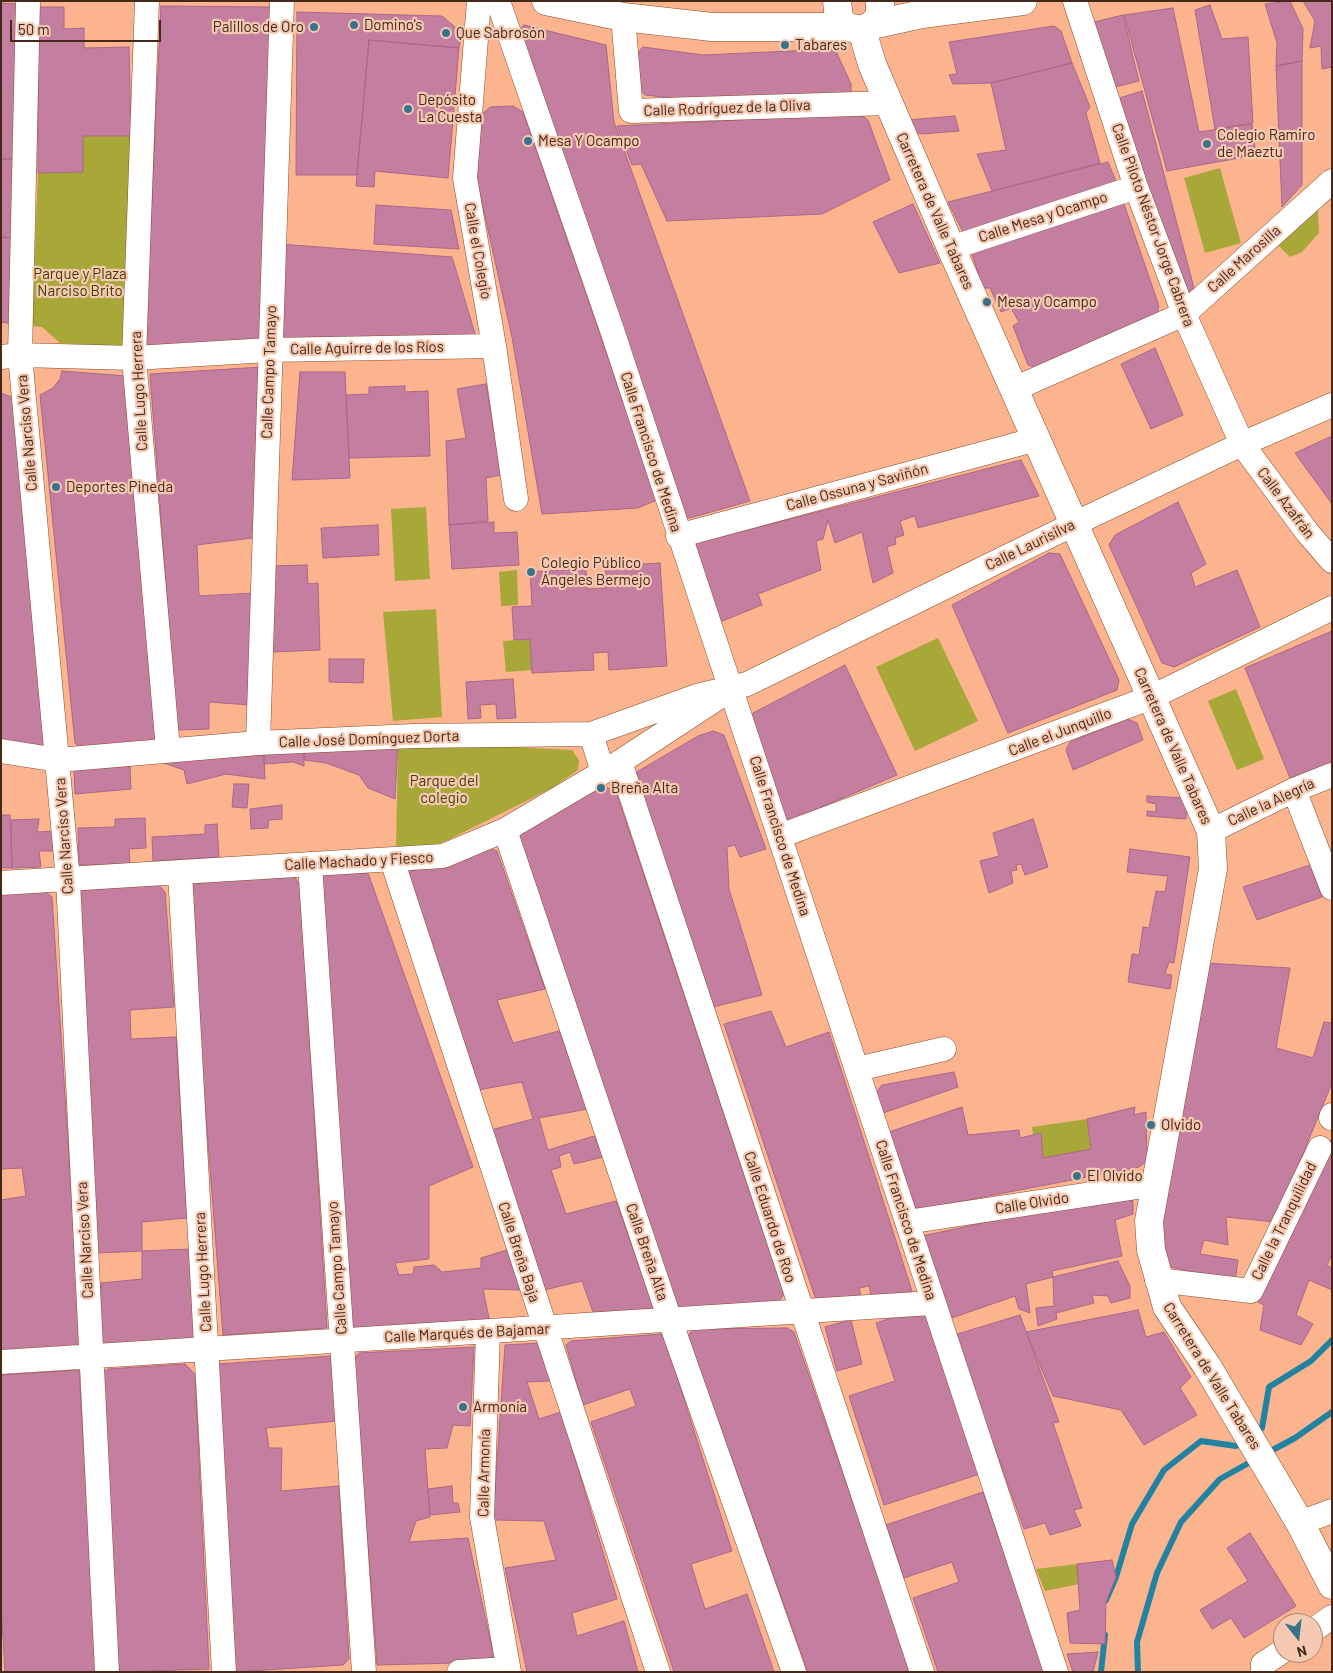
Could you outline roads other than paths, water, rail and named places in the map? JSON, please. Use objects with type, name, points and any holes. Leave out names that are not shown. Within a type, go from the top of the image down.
[{"type":"main road","points":[[546,1],[624,17],[712,27],[865,21],[1022,1]]},
{"type":"main road","name":"Carretera de Valle Tabares","points":[[837,1],[839,20],[865,21],[872,64],[888,103],[1211,831],[1214,868],[1149,1221],[1150,1250],[1166,1307],[1207,1366],[1300,1523],[1332,1585]]},
{"type":"street","name":"Calle Narciso Vera","points":[[28,1],[11,356],[58,760],[68,880],[106,1672]]},
{"type":"street","name":"Calle Lugo Herrera","points":[[147,1],[134,358],[168,750]]},
{"type":"street","name":"Calle Campo Tamayo","points":[[258,743],[269,350],[282,1]]},
{"type":"street","name":"Calle el Colegio","points":[[479,1],[465,178],[494,346],[516,499]]},
{"type":"street","name":"Calle Francisco de Medina","points":[[498,1],[611,327],[678,536],[780,836],[932,1303],[1056,1672]]},
{"type":"street","name":"Calle Piloto Néstor Jorge Cabrera","points":[[1075,1],[1136,187],[1184,314],[1242,444]]},
{"type":"street","name":"Calle Rodríguez de la Oliva","points":[[624,17],[631,111],[888,103]]},
{"type":"street","name":"Calle Marosilla","points":[[1014,389],[1184,314],[1332,181]]},
{"type":"street","name":"Calle Mesa y Ocampo","points":[[951,248],[1136,187]]},
{"type":"street","name":"Calle Aguirre de los Ríos","points":[[11,356],[134,358],[269,350],[494,346]]},
{"type":"street","name":"Calle Laurisilva","points":[[731,689],[747,684],[1242,444],[1332,405]]},
{"type":"street","name":"Calle Ossuna y Saviñón","points":[[678,536],[1037,439]]},
{"type":"street","name":"Calle Azafrán","points":[[1242,444],[1306,532],[1332,561]]},
{"type":"street","name":"Calle el Junquillo","points":[[780,836],[1152,697],[1332,608]]},
{"type":"street","name":"Calle José Domínguez Dorta","points":[[1,751],[58,760],[258,743],[414,736],[591,734],[697,696],[731,689]]},
{"type":"street","name":"Calle Machado y Fiesco","points":[[1,883],[443,856],[505,830],[612,767],[731,689]]},
{"type":"street","name":"Calle Eduardo de Roo","points":[[591,734],[612,767],[802,1311],[922,1672]]},
{"type":"street","name":"Calle la Alegría","points":[[1211,831],[1294,790],[1332,775]]},
{"type":"street","points":[[1294,790],[1332,888]]},
{"type":"street","name":"Calle Breña Alta","points":[[505,830],[670,1320],[794,1672]]},
{"type":"street","name":"Calle Breña Baja","points":[[392,860],[544,1329],[658,1672]]},
{"type":"street","name":"Calle Campo Tamayo","points":[[310,864],[364,1672]]},
{"type":"street","name":"Calle Lugo Herrera","points":[[180,872],[208,1349],[224,1672]]},
{"type":"street","points":[[857,1069],[944,1049]]},
{"type":"street","name":"Calle la Tranquilidad","points":[[1157,1280],[1251,1291],[1320,1148]]},
{"type":"street","name":"Calle Olvido","points":[[907,1222],[1157,1184]]},
{"type":"street","name":"Calle Marqués de Bajamar","points":[[1,1362],[932,1303]]},
{"type":"street","name":"Calle Armonía","points":[[488,1332],[482,1517],[508,1671]]},
{"type":"street","points":[[1300,1523],[1332,1511]]},
{"type":"street","points":[[1262,1672],[1263,1664],[1273,1658]]},
{"type":"street","points":[[459,1672],[508,1671]]},
{"type":"waterway","points":[[1254,1434],[1262,1428],[1269,1387],[1311,1361],[1332,1340]]},
{"type":"waterway","points":[[1265,1454],[1295,1438],[1332,1412]]},
{"type":"waterway","points":[[1106,1600],[1116,1577],[1132,1524],[1164,1470],[1201,1441],[1236,1446],[1244,1441]]},
{"type":"waterway","points":[[1138,1672],[1137,1642],[1157,1573],[1181,1522],[1220,1479],[1254,1460]]},
{"type":"waterway","points":[[1101,1672],[1105,1635]]},
{"type":"place","name":"Domino's","points":[[354,25]]},
{"type":"place","name":"Palillos de Oro","points":[[314,27]]},
{"type":"place","name":"Que Sabrosón","points":[[446,33]]},
{"type":"place","name":"Tabares","points":[[785,45]]},
{"type":"place","name":"Depósito La Cuesta","points":[[408,109]]},
{"type":"place","name":"Mesa Y Ocampo","points":[[528,141]]},
{"type":"place","name":"Colegio Ramiro de Maeztu","points":[[1207,144]]},
{"type":"place","name":"Mesa y Ocampo","points":[[987,302]]},
{"type":"place","name":"Deportes Pineda","points":[[56,487]]},
{"type":"place","name":"Colegio Público Ángeles Bermejo","points":[[531,572]]},
{"type":"place","name":"Breña Alta","points":[[601,788]]},
{"type":"place","name":"Olvido","points":[[1151,1125]]},
{"type":"place","name":"El Olvido","points":[[1077,1176]]},
{"type":"place","name":"Armonía","points":[[463,1407]]},
{"type":"park label","name":"Parque y Plaza Narciso Brito","points":[[80,282]]},
{"type":"park label","name":"Parque del colegio","points":[[444,790]]}]
